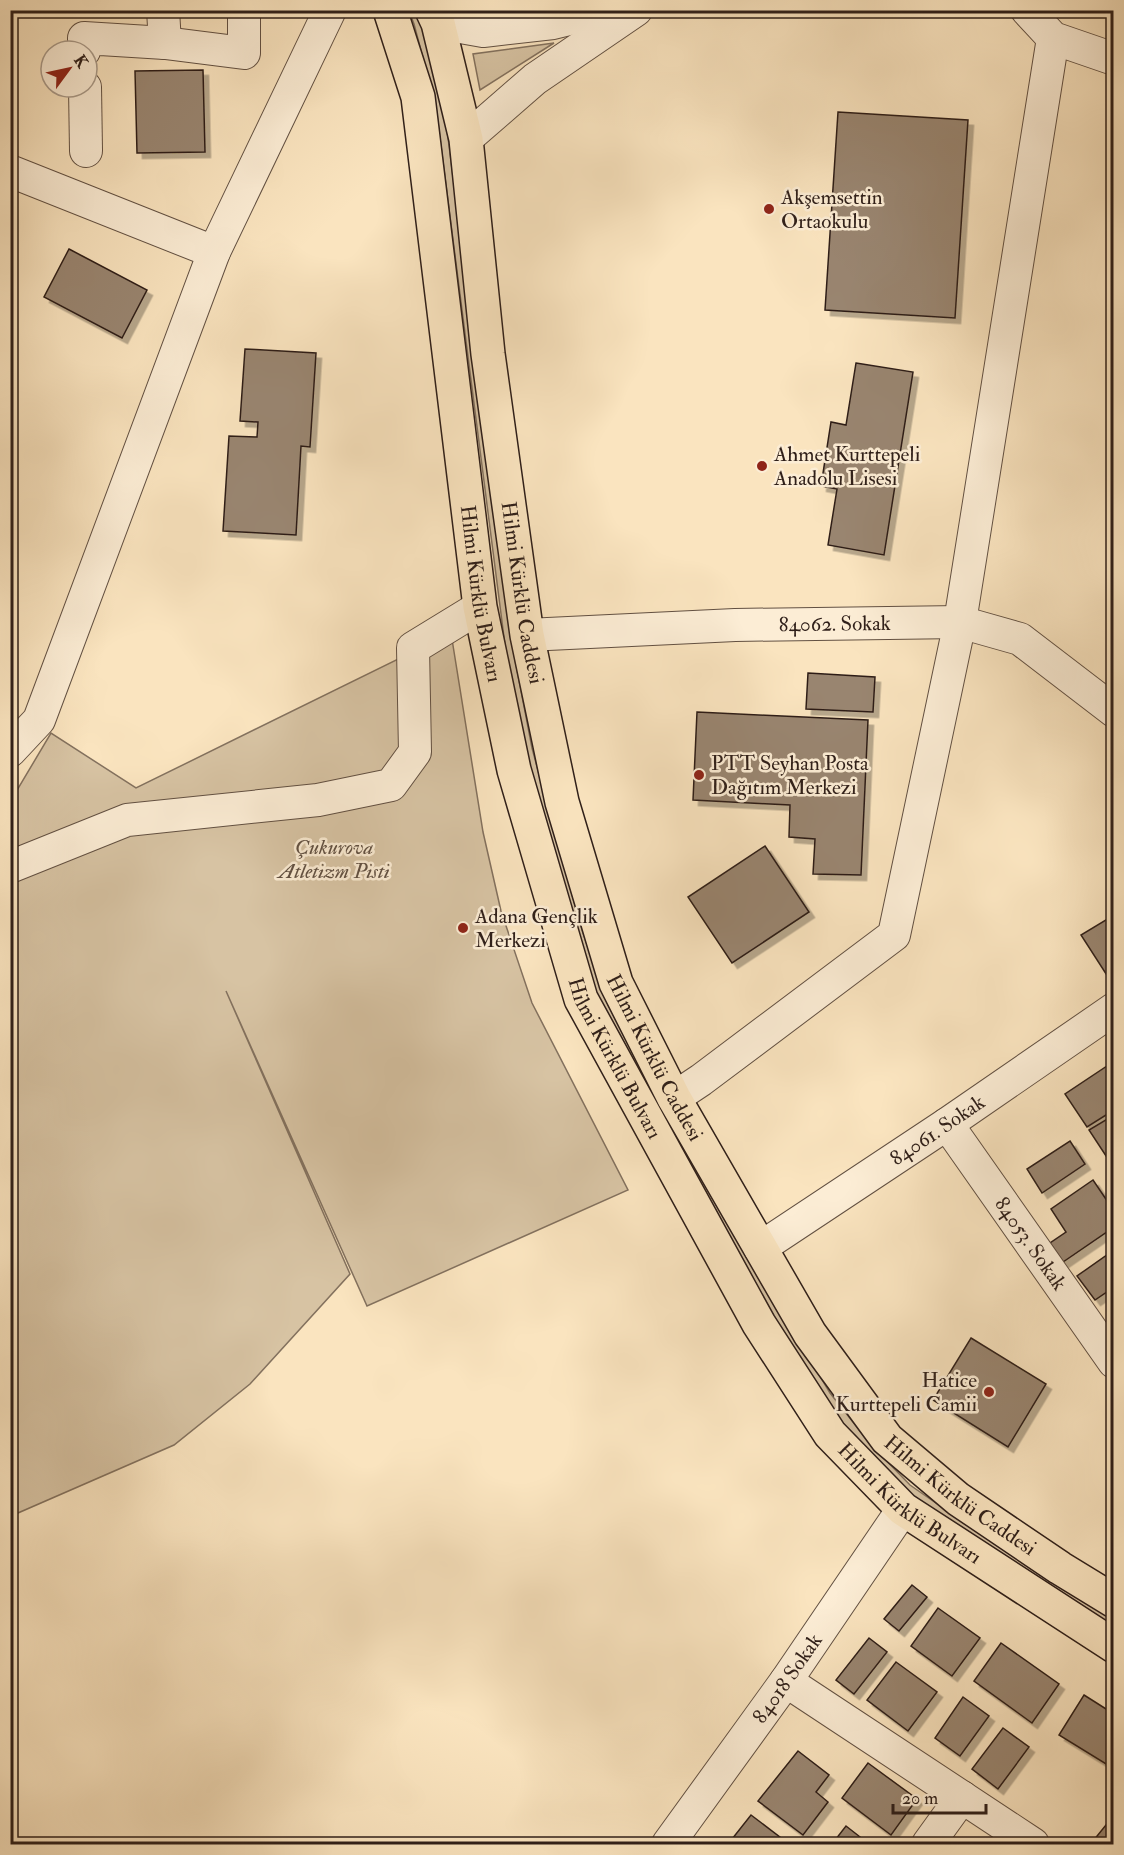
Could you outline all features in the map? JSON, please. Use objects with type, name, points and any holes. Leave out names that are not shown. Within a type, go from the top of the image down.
[{"type":"main road","name":"Hilmi Kürklü Bulvarı","points":[[390,10],[418,97],[480,607],[514,770],[581,999],[759,1324],[830,1434],[903,1509],[1113,1646]]},
{"type":"main road","points":[[435,17],[466,139]]},
{"type":"main road","name":"Hilmi Kürklü Caddesi","points":[[466,139],[488,354],[527,635],[562,802],[616,982],[674,1098],[810,1334],[887,1439],[958,1499],[1113,1601]]},
{"type":"street","points":[[163,10],[165,43]]},
{"type":"street","points":[[84,39],[165,43],[244,53],[244,10]]},
{"type":"street","points":[[10,752],[39,720],[214,252],[330,10]]},
{"type":"street","points":[[435,17],[483,31],[554,23],[606,10]]},
{"type":"street","points":[[466,139],[536,79],[636,10]]},
{"type":"street","points":[[1027,10],[1053,38],[1113,59]]},
{"type":"street","points":[[674,1098],[710,1074],[894,934],[960,622],[1053,38]]},
{"type":"street","points":[[85,99],[86,151]]},
{"type":"street","points":[[10,171],[214,252]]},
{"type":"street","points":[[10,867],[127,820],[318,800],[391,785],[415,752],[413,648],[480,607]]},
{"type":"street","name":"84062. Sokak","points":[[527,635],[735,625],[960,622],[1020,639],[1113,711]]},
{"type":"street","name":"84061. Sokak","points":[[760,1248],[947,1124],[1113,1009]]},
{"type":"street","name":"84053. Sokak","points":[[947,1124],[1113,1362]]},
{"type":"street","name":"84018 Sokak","points":[[668,1845],[786,1681],[903,1509]]},
{"type":"street","points":[[786,1681],[1033,1845]]},
{"type":"street","points":[[928,1845],[962,1797]]},
{"type":"green space","points":[[409,11],[417,11],[421,21],[444,106],[512,644],[532,748],[583,933],[608,1005],[699,1174],[830,1393],[872,1446],[910,1485],[1113,1617],[1113,1627],[905,1490],[865,1450],[823,1400],[692,1176],[600,1006],[576,934],[525,748],[505,645],[436,107]]},
{"type":"green space","points":[[554,43],[480,90],[473,54]]},
{"type":"green space","name":"Çukurova Atletizm Pisti","points":[[451,633],[483,832],[501,911],[532,1003],[628,1190],[367,1306],[226,991],[350,1274],[250,1384],[174,1445],[11,1516],[10,795],[16,792],[51,733],[136,788]]},
{"type":"building","points":[[203,70],[205,152],[137,153],[135,71]]},
{"type":"building","points":[[838,112],[968,120],[955,318],[825,310]]},
{"type":"building","points":[[69,249],[147,290],[122,338],[44,297]]},
{"type":"building","points":[[245,349],[316,353],[310,447],[301,446],[296,535],[223,531],[229,436],[257,437],[258,422],[240,421]]},
{"type":"building","points":[[856,363],[913,372],[884,555],[828,545],[837,489],[821,486],[831,422],[846,425]]},
{"type":"building","points":[[808,673],[875,677],[873,712],[806,709]]},
{"type":"building","points":[[697,712],[868,720],[861,875],[813,874],[815,839],[789,837],[790,805],[693,800]]},
{"type":"building","points":[[765,846],[809,912],[732,963],[688,897]]},
{"type":"building","points":[[1114,915],[1114,978],[1110,980],[1081,935]]},
{"type":"building","points":[[1107,1066],[1114,1076],[1114,1110],[1087,1127],[1065,1094]]},
{"type":"building","points":[[1114,1115],[1114,1160],[1110,1162],[1089,1130]]},
{"type":"building","points":[[1070,1141],[1085,1164],[1042,1193],[1027,1169]]},
{"type":"building","points":[[1093,1180],[1114,1211],[1114,1227],[1063,1262],[1050,1243],[1066,1232],[1051,1209]]},
{"type":"building","points":[[1114,1250],[1114,1287],[1095,1300],[1077,1276]]},
{"type":"building","name":"Hatice Kurttepeli Camii","points":[[971,1338],[1046,1384],[1008,1447],[933,1400]]},
{"type":"building","points":[[912,1585],[927,1597],[899,1631],[884,1619]]},
{"type":"building","points":[[938,1608],[980,1638],[952,1676],[911,1646]]},
{"type":"building","points":[[869,1638],[887,1652],[854,1694],[836,1680]]},
{"type":"building","points":[[1001,1643],[1059,1684],[1032,1723],[974,1681]]},
{"type":"building","points":[[896,1662],[937,1692],[908,1731],[867,1700]]},
{"type":"building","points":[[1084,1695],[1114,1714],[1114,1763],[1111,1767],[1059,1735]]},
{"type":"building","points":[[963,1697],[989,1716],[960,1756],[935,1738]]},
{"type":"building","points":[[1003,1728],[1029,1747],[998,1789],[972,1769]]},
{"type":"building","points":[[798,1751],[829,1775],[816,1792],[828,1802],[803,1835],[758,1801]]},
{"type":"building","points":[[868,1763],[917,1799],[891,1835],[842,1798]]},
{"type":"building","points":[[751,1815],[789,1844],[740,1844],[732,1839]]},
{"type":"building","points":[[1114,1815],[1114,1844],[1098,1844],[1093,1841]]},
{"type":"building","points":[[846,1826],[869,1844],[832,1844]]},
{"type":"place","name":"Akşemsettin Ortaokulu","points":[[769,209]]},
{"type":"place","name":"Ahmet Kurttepeli Anadolu Lisesi","points":[[762,466]]},
{"type":"place","name":"PTT Seyhan Posta Dağıtım Merkezi","points":[[699,775]]},
{"type":"place","name":"Adana Gençlik Merkezi","points":[[463,928]]},
{"type":"place","name":"Hatice Kurttepeli Camii","points":[[989,1392]]}]
